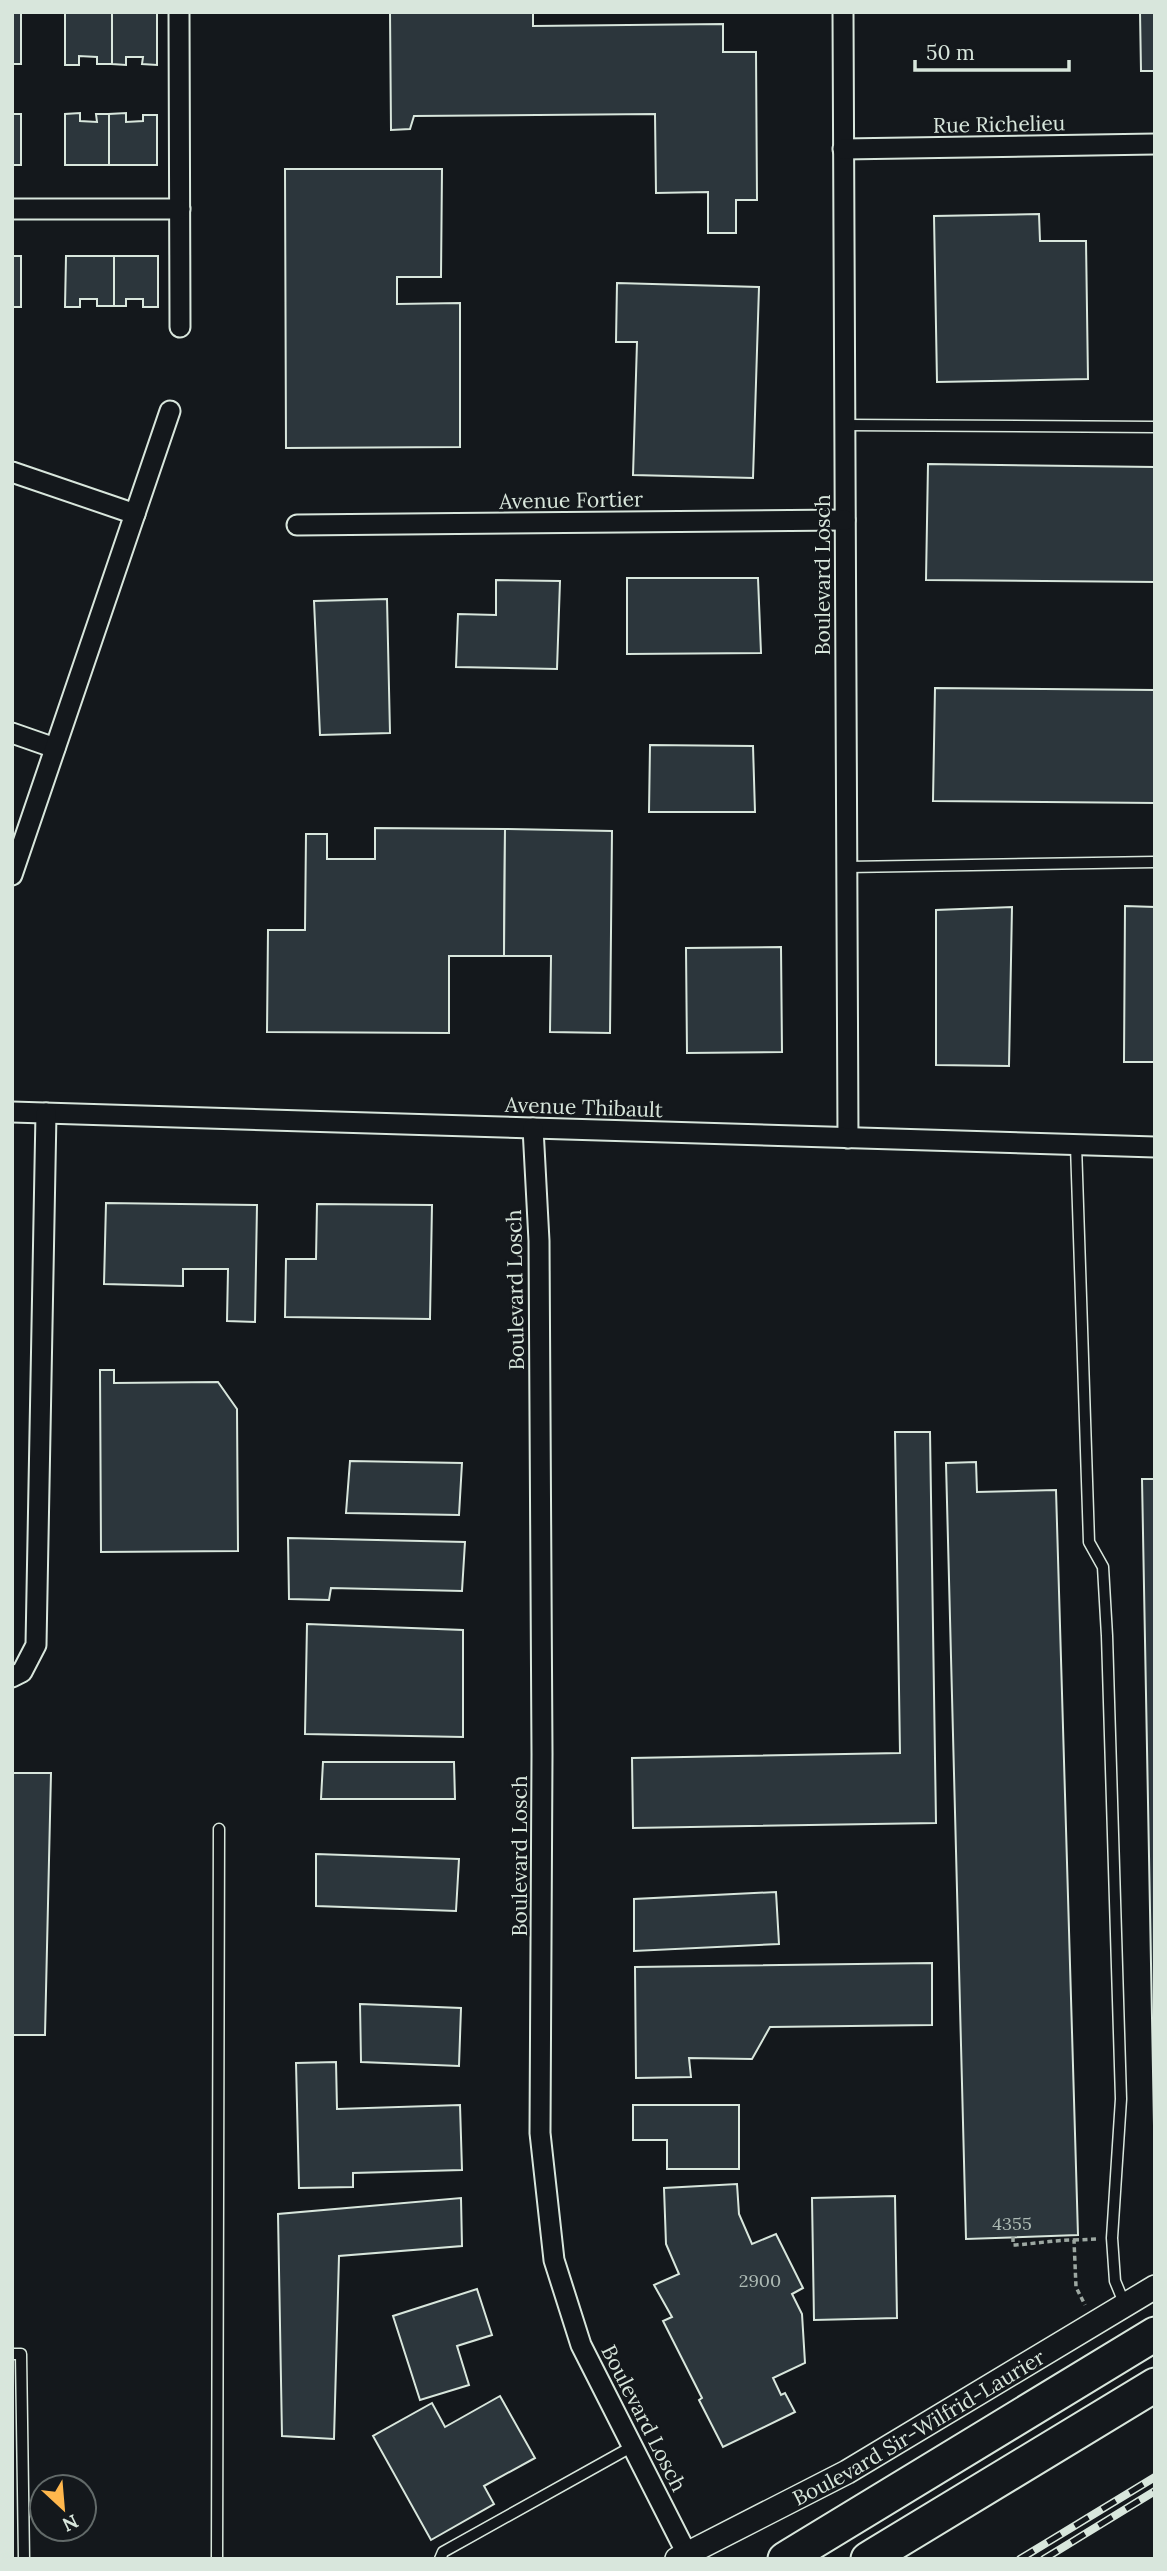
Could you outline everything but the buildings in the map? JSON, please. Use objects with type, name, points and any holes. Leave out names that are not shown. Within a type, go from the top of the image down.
[{"type":"highway","name":"Boulevard Sir-Wilfrid-Laurier","points":[[785,2559],[1155,2334]]},
{"type":"highway","points":[[868,2559],[1155,2385]]},
{"type":"street","points":[[179,12],[180,327]]},
{"type":"street","name":"Boulevard Losch","points":[[843,12],[848,1138]]},
{"type":"street","name":"Rue Richelieu","points":[[843,149],[1155,144]]},
{"type":"street","points":[[12,209],[180,209]]},
{"type":"street","points":[[12,875],[170,411]]},
{"type":"street","points":[[12,472],[135,514]]},
{"type":"street","name":"Avenue Fortier","points":[[298,525],[845,520]]},
{"type":"street","points":[[12,733],[55,748]]},
{"type":"street","name":"Avenue Thibault","points":[[12,1112],[1155,1147]]},
{"type":"street","points":[[12,1677],[22,1672],[36,1645],[46,1113]]},
{"type":"street","name":"Boulevard Losch","points":[[533,1128],[539,1241],[542,1754],[540,2133],[554,2260],[581,2345],[633,2446],[682,2556]]},
{"type":"street","name":"Boulevard Sir-Wilfrid-Laurier","points":[[682,2556],[868,2460],[1155,2287]]},
{"type":"lane","points":[[845,425],[1155,427]]},
{"type":"lane","points":[[846,867],[1155,862]]},
{"type":"lane","points":[[1076,1145],[1089,1542],[1103,1567],[1119,1988],[1121,2099],[1112,2238],[1115,2281],[1125,2305]]},
{"type":"lane","points":[[218,2559],[219,1829]]},
{"type":"lane","points":[[12,2354],[21,2354],[17,2452],[24,2559]]},
{"type":"lane","points":[[440,2559],[443,2552],[633,2446]]},
{"type":"path","points":[[1013,2237],[1013,2245],[1044,2244],[1049,2240],[1112,2238]]},
{"type":"path","points":[[1074,2240],[1076,2287],[1087,2309]]},
{"type":"railway","points":[[1020,2559],[1155,2477]]},
{"type":"railway","points":[[1044,2559],[1155,2491]]}]
